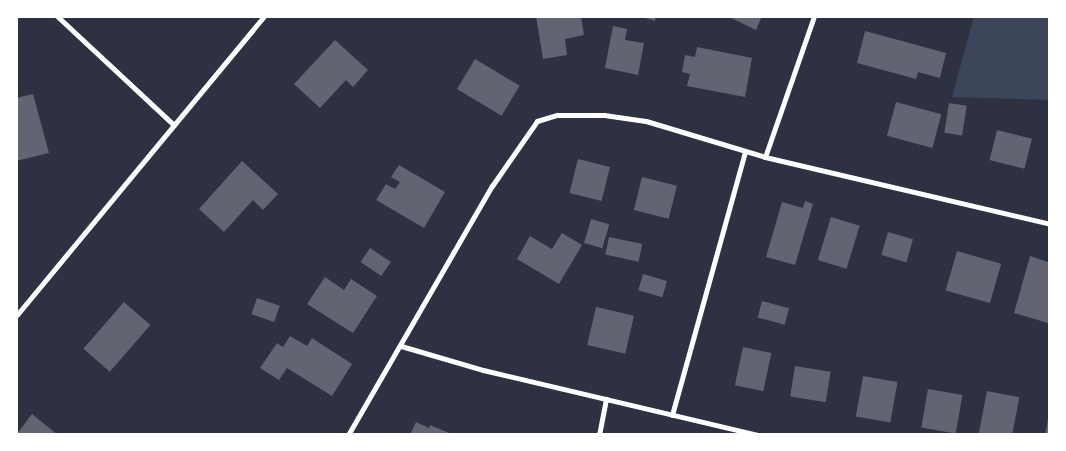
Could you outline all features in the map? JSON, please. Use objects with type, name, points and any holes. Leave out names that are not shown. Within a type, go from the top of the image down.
[{"type":"street","points":[[56,16],[174,125]]},
{"type":"street","points":[[16,316],[264,16]]},
{"type":"street","points":[[765,157],[814,16]]},
{"type":"street","points":[[348,435],[492,186],[537,121],[558,115],[604,115],[646,121],[745,152],[1050,224]]},
{"type":"street","points":[[672,415],[745,152]]},
{"type":"street","points":[[401,346],[483,370],[757,435]]},
{"type":"street","points":[[599,435],[606,399]]},
{"type":"shaded area","points":[[974,16],[1050,16],[1050,100],[952,97]]},
{"type":"building","points":[[536,16],[581,16],[584,35],[565,39],[567,55],[543,59]]},
{"type":"building","points":[[639,16],[656,16],[655,21]]},
{"type":"building","points":[[727,16],[762,16],[756,30]]},
{"type":"building","points":[[613,26],[627,29],[625,40],[644,43],[638,75],[605,68]]},
{"type":"building","points":[[865,31],[946,53],[940,78],[918,72],[916,79],[857,63]]},
{"type":"building","points":[[335,40],[368,70],[353,87],[346,80],[320,108],[294,84]]},
{"type":"building","points":[[697,47],[752,58],[745,97],[687,86],[690,74],[682,72],[685,55],[695,57]]},
{"type":"building","points":[[475,59],[520,86],[502,116],[457,89]]},
{"type":"building","points":[[33,94],[49,153],[16,161],[16,98]]},
{"type":"building","points":[[896,102],[941,114],[932,148],[887,136]]},
{"type":"building","points":[[949,103],[967,106],[962,135],[944,133]]},
{"type":"building","points":[[997,130],[1032,139],[1024,169],[990,160]]},
{"type":"building","points":[[578,159],[610,167],[602,201],[570,193]]},
{"type":"building","points":[[242,161],[278,194],[263,210],[253,200],[224,232],[199,209]]},
{"type":"building","points":[[399,165],[445,192],[424,228],[376,200],[386,184],[395,189],[400,182],[391,177]]},
{"type":"building","points":[[642,177],[677,186],[669,219],[634,210]]},
{"type":"building","points":[[805,201],[813,204],[795,265],[766,257],[782,202],[803,208]]},
{"type":"building","points":[[831,217],[860,226],[847,269],[818,260]]},
{"type":"building","points":[[591,219],[609,224],[602,248],[584,243]]},
{"type":"building","points":[[888,232],[913,239],[906,262],[881,255]]},
{"type":"building","points":[[562,233],[582,245],[559,284],[517,259],[530,236],[552,249]]},
{"type":"building","points":[[609,237],[642,244],[639,262],[605,255]]},
{"type":"building","points":[[370,248],[391,262],[381,276],[360,262]]},
{"type":"building","points":[[957,251],[1001,264],[990,303],[946,290]]},
{"type":"building","points":[[1030,256],[1048,262],[1048,323],[1014,313]]},
{"type":"building","points":[[643,274],[667,281],[662,297],[638,290]]},
{"type":"building","points":[[325,277],[344,290],[351,279],[377,296],[353,333],[307,304]]},
{"type":"building","points":[[257,298],[280,306],[274,322],[251,314]]},
{"type":"building","points":[[762,301],[789,308],[785,325],[758,317]]},
{"type":"building","points":[[124,302],[150,325],[110,372],[83,349]]},
{"type":"building","points":[[596,307],[634,316],[625,354],[587,345]]},
{"type":"building","points":[[290,336],[307,346],[312,338],[352,364],[332,396],[287,368],[279,380],[260,368],[277,343],[283,347]]},
{"type":"building","points":[[743,347],[771,353],[763,391],[735,385]]},
{"type":"building","points":[[795,366],[831,372],[826,402],[790,397]]},
{"type":"building","points":[[863,376],[897,382],[890,422],[856,416]]},
{"type":"building","points":[[928,389],[962,395],[956,433],[921,427]]},
{"type":"building","points":[[987,391],[1019,397],[1012,435],[978,435]]},
{"type":"building","points":[[32,414],[58,435],[16,435]]},
{"type":"building","points":[[1048,419],[1050,435],[1045,435]]},
{"type":"building","points":[[416,422],[429,428],[430,425],[454,435],[410,435]]}]
